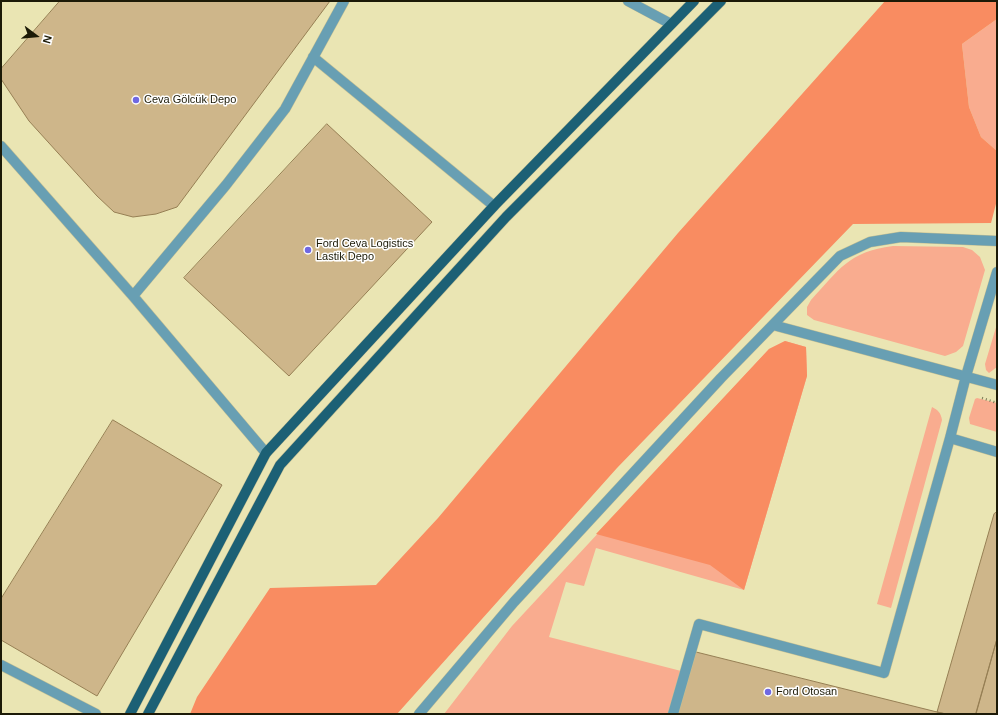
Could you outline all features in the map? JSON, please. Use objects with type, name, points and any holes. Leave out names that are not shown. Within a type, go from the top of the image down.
[{"type":"main road","points":[[130,714],[266,453],[494,206],[694,1]]},
{"type":"main road","points":[[148,714],[280,465],[506,217],[721,1]]},
{"type":"street","points":[[133,296],[226,185],[285,109],[344,1]]},
{"type":"street","points":[[628,1],[671,24]]},
{"type":"street","points":[[313,57],[494,206]]},
{"type":"street","points":[[1,146],[133,296],[266,453]]},
{"type":"street","points":[[419,714],[514,602],[716,384],[840,256],[870,242],[901,237],[997,241]]},
{"type":"street","points":[[673,714],[699,624],[884,673],[966,376],[993,303],[997,272]]},
{"type":"street","points":[[774,325],[997,385]]},
{"type":"street","points":[[950,438],[997,452]]},
{"type":"street","points":[[1,665],[96,714]]},
{"type":"path","points":[[982,398],[997,403]]},
{"type":"shaded area","points":[[885,1],[997,1],[997,19],[962,44],[969,107],[981,137],[997,151],[997,200],[991,223],[853,224],[617,468],[397,714],[190,714],[197,697],[270,588],[376,585],[438,518],[678,233]]},
{"type":"shaded area","points":[[997,19],[997,151],[981,137],[969,107],[962,44]]},
{"type":"shaded area","points":[[893,246],[963,247],[972,250],[980,257],[985,270],[963,346],[956,352],[945,356],[814,320],[807,315],[807,307],[811,300],[846,264],[865,253]]},
{"type":"shaded area","points":[[997,324],[997,367],[989,373],[986,370],[985,364]]},
{"type":"shaded area","points":[[785,341],[806,347],[807,376],[744,590],[596,548],[584,586],[566,582],[549,637],[685,672],[673,714],[444,714],[512,626],[769,349]]},
{"type":"shaded area","points":[[785,341],[806,347],[807,376],[744,590],[710,565],[596,534],[769,349]]},
{"type":"shaded area","points":[[977,398],[997,403],[997,432],[970,424],[969,418],[975,399]]},
{"type":"shaded area","points":[[932,407],[939,412],[942,420],[891,608],[877,604]]},
{"type":"building","name":"Ceva Gölcük Depo","points":[[60,1],[330,1],[177,207],[156,214],[133,217],[114,212],[97,196],[29,121],[1,79],[1,69]]},
{"type":"building","name":"Ford Ceva Logistics Lastik Depo","points":[[327,124],[432,222],[289,376],[184,278]]},
{"type":"building","points":[[113,420],[222,485],[97,696],[1,640],[1,599]]},
{"type":"building","points":[[997,512],[997,639],[976,714],[946,714],[937,712],[994,514]]},
{"type":"building","points":[[997,639],[997,714],[976,714]]},
{"type":"building","name":"Ford Otosan","points":[[692,651],[937,712],[946,714],[673,714]]},
{"type":"place","name":"Ceva Gölcük Depo","points":[[136,100]]},
{"type":"place","name":"Ford Ceva Logistics Lastik Depo","points":[[308,250]]},
{"type":"place","name":"Ford Otosan","points":[[768,692]]}]
